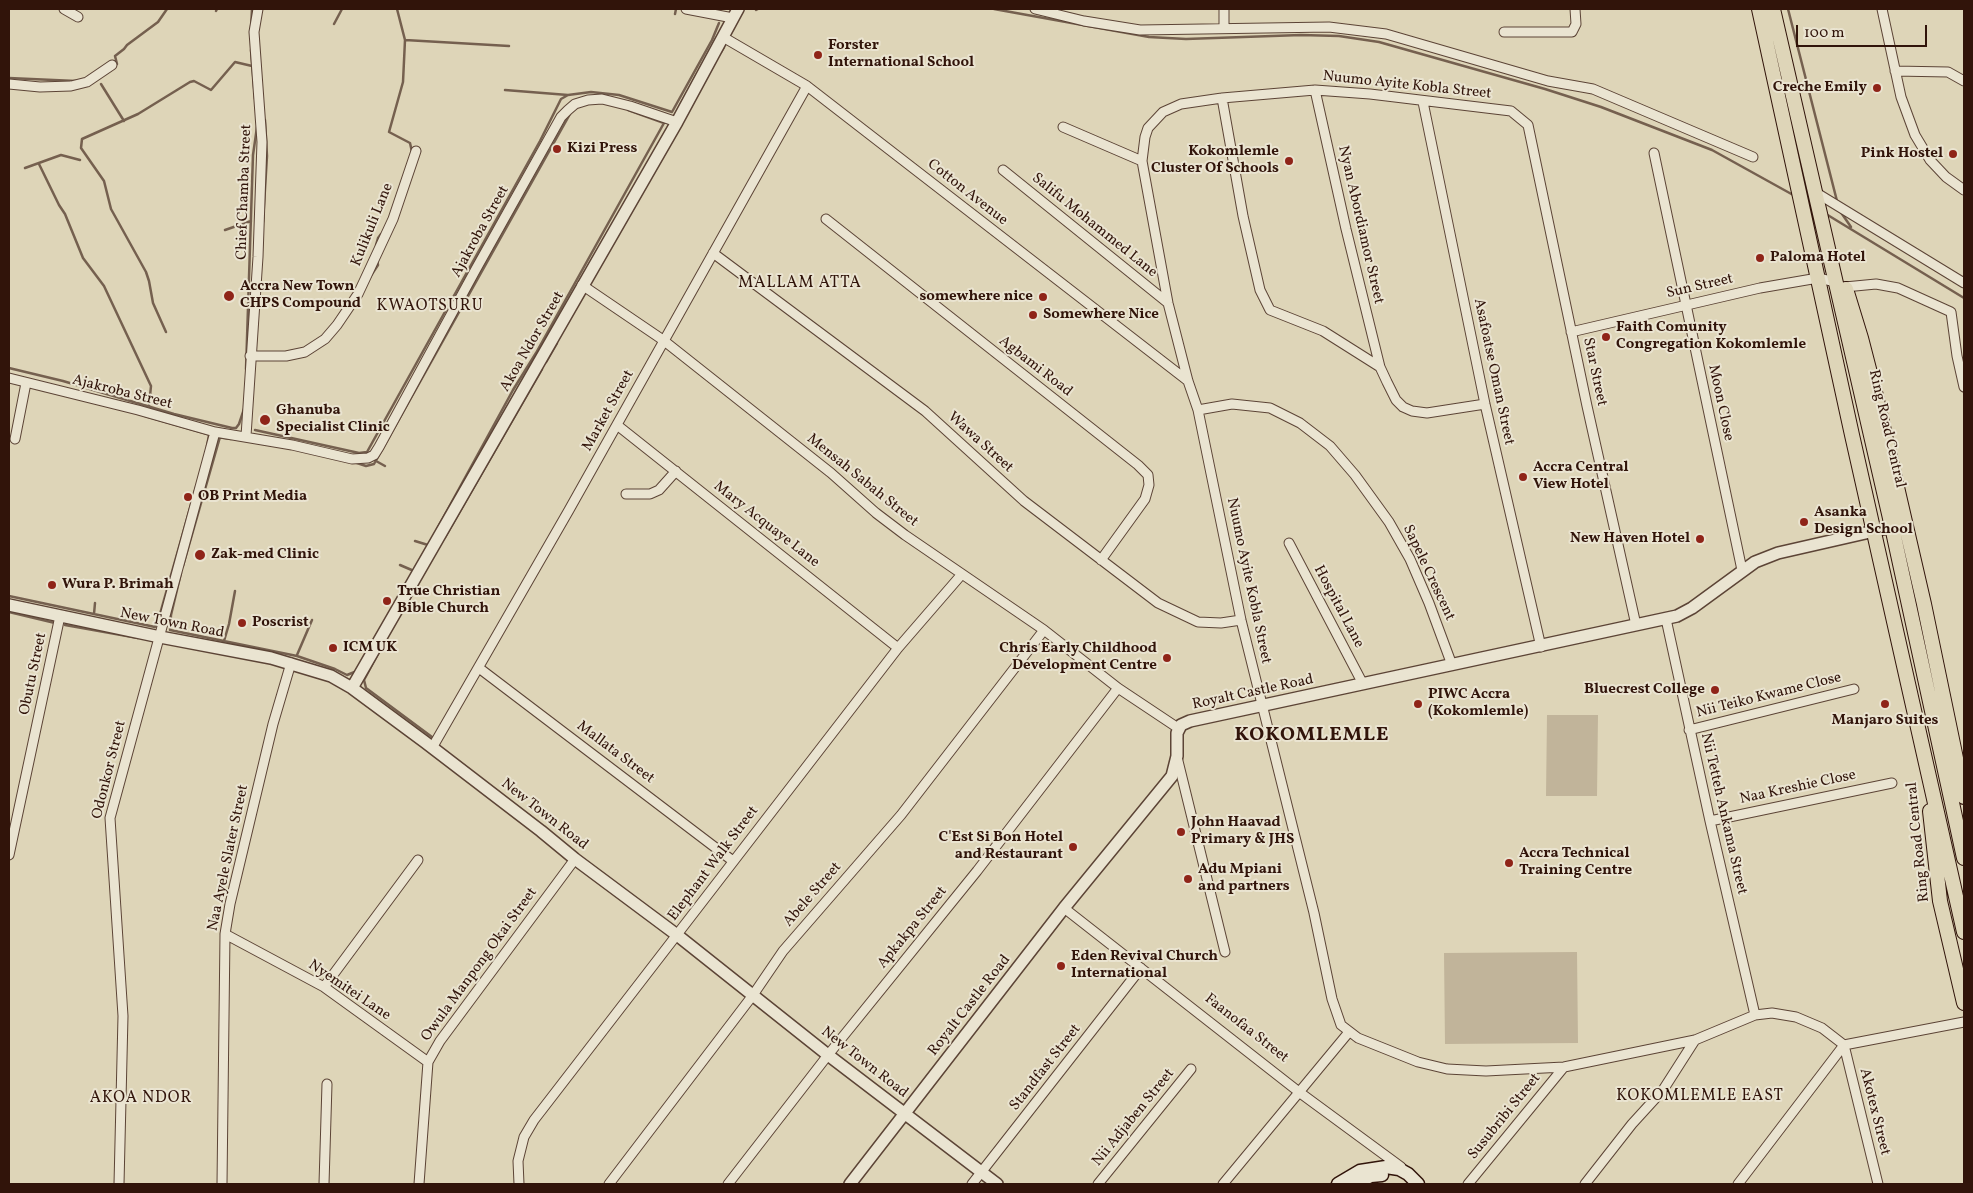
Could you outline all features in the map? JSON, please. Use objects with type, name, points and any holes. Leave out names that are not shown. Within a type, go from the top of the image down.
[{"type":"main road","name":"Ring Road Central","points":[[1759,9],[1964,932]]},
{"type":"main road","points":[[1774,9],[1821,198],[1822,219],[1832,263],[1862,338],[1876,396],[1924,604],[1964,797]]},
{"type":"main road","name":"Ring Road Central","points":[[1841,285],[1964,858]]},
{"type":"main road","name":"Ring Road Central","points":[[1928,766],[1933,843],[1940,901],[1964,1003]]},
{"type":"main road","points":[[1338,1184],[1360,1171],[1374,1168],[1391,1168],[1408,1174],[1418,1184]]},
{"type":"main road","points":[[1355,1184],[1371,1176],[1378,1175],[1398,1177],[1418,1184]]},
{"type":"street","points":[[64,9],[78,17]]},
{"type":"street","name":"Chief Chamba Street","points":[[246,436],[258,257],[262,142],[254,32],[258,9]]},
{"type":"street","points":[[686,9],[736,13]]},
{"type":"street","points":[[1035,9],[1084,21],[1140,30],[1179,31],[1224,28],[1330,27],[1386,34],[1548,81],[1593,89],[1753,157]]},
{"type":"street","points":[[1224,9],[1224,28]]},
{"type":"street","points":[[1504,32],[1572,32],[1576,24],[1575,9]]},
{"type":"street","points":[[1882,9],[1907,116],[1919,145],[1942,173],[1964,190]]},
{"type":"street","name":"Akoa Ndor Street","points":[[352,688],[582,284],[677,122],[736,13]]},
{"type":"street","name":"Cotton Avenue","points":[[723,36],[808,86],[1188,380]]},
{"type":"street","points":[[9,84],[40,87],[71,86],[88,82],[112,65]]},
{"type":"street","points":[[1895,71],[1948,72],[1964,81]]},
{"type":"street","name":"Market Street","points":[[432,748],[808,86]]},
{"type":"street","name":"Nuumo Ayite Kobla Street","points":[[1349,1032],[1341,1025],[1332,999],[1314,913],[1241,620],[1198,410],[1188,380],[1168,303],[1142,161],[1145,137],[1148,128],[1163,112],[1181,104],[1222,98],[1315,90],[1370,94],[1423,102],[1511,111],[1528,125]]},
{"type":"street","name":"Nyan Abordiamor Street","points":[[1315,90],[1380,368],[1396,400],[1412,411],[1427,413],[1485,404]]},
{"type":"street","points":[[1222,98],[1243,216],[1260,290],[1270,310],[1322,331],[1380,368]]},
{"type":"street","name":"Ajakroba Street","points":[[9,378],[138,410],[215,432],[246,436],[352,459],[368,458],[374,455],[476,269],[562,117],[568,110],[582,102],[602,99],[630,106],[677,122]]},
{"type":"street","name":"Asafoatse Oman Street","points":[[1423,102],[1485,404],[1541,647]]},
{"type":"street","name":"Star Street","points":[[1528,125],[1571,332],[1636,625]]},
{"type":"street","points":[[1063,127],[1142,161]]},
{"type":"street","name":"Kulikuli Lane","points":[[250,356],[286,356],[305,352],[324,339],[337,325],[358,294],[381,240],[393,219],[416,151]]},
{"type":"street","name":"Moon Close","points":[[1654,153],[1742,570]]},
{"type":"street","name":"Salifu Mohammed Lane","points":[[1003,170],[1168,303]]},
{"type":"street","points":[[1821,198],[1964,283]]},
{"type":"street","name":"Agbami Road","points":[[826,220],[1138,465],[1148,475],[1149,485],[1145,498],[1101,560]]},
{"type":"street","name":"Wawa Street","points":[[713,253],[925,412],[1024,501],[1158,603],[1198,622],[1221,623],[1241,620]]},
{"type":"street","name":"Sun Street","points":[[1571,332],[1685,304],[1818,278],[1841,285],[1876,284],[1898,288],[1951,312],[1956,356],[1964,387]]},
{"type":"street","name":"Mensah Sabah Street","points":[[582,284],[663,340],[831,473],[876,513],[1044,630],[1118,688],[1178,728]]},
{"type":"street","points":[[15,439],[26,383]]},
{"type":"street","name":"Sapele Crescent","points":[[1198,410],[1232,404],[1270,408],[1300,423],[1330,446],[1355,475],[1389,522],[1410,559],[1452,665]]},
{"type":"street","name":"Mary Acquaye Lane","points":[[617,424],[898,648]]},
{"type":"street","name":"Odonkor Street","points":[[119,1184],[123,1016],[110,818],[215,432]]},
{"type":"street","points":[[626,494],[650,494],[659,490],[676,471]]},
{"type":"street","name":"Royalt Castle Road","points":[[850,1184],[1064,908],[1172,776],[1177,756],[1178,728],[1190,721],[1541,647],[1677,616],[1692,608],[1755,562],[1778,553],[1892,526]]},
{"type":"street","name":"Hospital Lane","points":[[1289,543],[1363,684]]},
{"type":"street","name":"Elephant Walk Street","points":[[519,1184],[518,1161],[524,1137],[534,1120],[898,648],[962,574]]},
{"type":"street","name":"New Town Road","points":[[9,605],[291,663],[331,676],[352,688],[542,831],[575,859],[677,935],[828,1055],[997,1184]]},
{"type":"street","name":"Obutu Street","points":[[9,854],[60,616]]},
{"type":"street","name":"Nii Tetteh Ankama Street","points":[[1666,619],[1755,1015]]},
{"type":"street","name":"Abele Street","points":[[609,1184],[753,995],[783,951],[901,815],[1044,630]]},
{"type":"street","name":"Naa Ayele Slater Street","points":[[222,1184],[225,934],[230,904],[273,724],[291,663]]},
{"type":"street","name":"Mallata Street","points":[[479,668],[733,861]]},
{"type":"street","name":"Apkakpa Street","points":[[728,1184],[828,1055],[978,871],[1118,688]]},
{"type":"street","name":"Nii Teiko Kwame Close","points":[[1690,730],[1854,689]]},
{"type":"street","points":[[1177,756],[1225,952]]},
{"type":"street","name":"Naa Kreshie Close","points":[[1710,821],[1892,783]]},
{"type":"street","name":"Owula Manpong Okai Street","points":[[420,1184],[428,1062],[440,1041],[575,859]]},
{"type":"street","points":[[324,987],[418,860]]},
{"type":"street","name":"Faanofaa Street","points":[[1064,908],[1299,1092],[1407,1171],[1408,1174]]},
{"type":"street","name":"Nyemitei Lane","points":[[225,934],[324,987],[428,1062]]},
{"type":"street","name":"Standfast Street","points":[[972,1184],[1141,968]]},
{"type":"street","points":[[1223,1184],[1349,1032],[1358,1038],[1418,1062],[1447,1069],[1486,1070],[1564,1067],[1695,1040],[1755,1015],[1772,1013],[1796,1017],[1822,1028],[1844,1045]]},
{"type":"street","points":[[1738,1184],[1844,1045],[1964,1022]]},
{"type":"street","points":[[1585,1184],[1632,1124],[1663,1090],[1695,1040]]},
{"type":"street","name":"Akotex Street","points":[[1844,1045],[1878,1184]]},
{"type":"street","name":"Susubribi Street","points":[[1468,1184],[1564,1067]]},
{"type":"street","name":"Nii Adjaben Street","points":[[1098,1184],[1191,1068]]},
{"type":"street","points":[[324,1184],[327,1084]]},
{"type":"shaded area","points":[[1547,715],[1598,715],[1597,796],[1546,796]]},
{"type":"shaded area","points":[[1577,952],[1578,1043],[1445,1044],[1444,953]]},
{"type":"waterway","points":[[114,66],[117,64],[115,56],[158,22],[167,9]]},
{"type":"waterway","points":[[251,29],[252,9]]},
{"type":"waterway","points":[[334,24],[342,9]]},
{"type":"waterway","points":[[397,9],[405,40],[403,82],[389,132],[410,143],[412,152]]},
{"type":"waterway","points":[[675,14],[676,9]]},
{"type":"waterway","points":[[994,9],[1149,37],[1186,39],[1301,35],[1339,36],[1379,42],[1545,89],[1601,107],[1712,150],[1795,196]]},
{"type":"waterway","points":[[1788,9],[1837,201]]},
{"type":"waterway","points":[[505,90],[568,95],[591,92],[619,95],[672,112],[712,40],[719,23]]},
{"type":"waterway","points":[[405,40],[509,46]]},
{"type":"waterway","points":[[721,52],[724,47]]},
{"type":"waterway","points":[[251,50],[255,99]]},
{"type":"waterway","points":[[166,332],[153,303],[146,272],[111,209],[104,181],[81,148],[82,139],[138,114],[190,82],[194,81],[211,90],[235,62],[252,66]]},
{"type":"waterway","points":[[9,78],[76,81]]},
{"type":"waterway","points":[[101,84],[124,121]]},
{"type":"waterway","points":[[255,430],[359,453],[367,452],[540,141],[561,99],[568,95]]},
{"type":"waterway","points":[[437,529],[664,123],[628,110]]},
{"type":"waterway","points":[[354,462],[366,466],[374,464],[570,114]]},
{"type":"waterway","points":[[263,222],[267,156],[265,120]]},
{"type":"waterway","points":[[246,369],[253,155],[257,127]]},
{"type":"waterway","points":[[25,168],[61,155],[80,160]]},
{"type":"waterway","points":[[39,164],[65,214],[83,258],[104,286],[151,386],[149,406]]},
{"type":"waterway","points":[[1840,211],[1851,227]]},
{"type":"waterway","points":[[1826,214],[1964,298]]},
{"type":"waterway","points":[[225,230],[251,221]]},
{"type":"waterway","points":[[376,245],[381,234]]},
{"type":"waterway","points":[[370,277],[378,265],[377,260]]},
{"type":"waterway","points":[[546,362],[557,343]]},
{"type":"waterway","points":[[9,368],[63,381],[174,414],[232,428],[236,428],[239,424],[244,409]]},
{"type":"waterway","points":[[445,537],[542,369]]},
{"type":"waterway","points":[[145,416],[211,435]]},
{"type":"waterway","points":[[207,446],[209,435]]},
{"type":"waterway","points":[[217,437],[231,439]]},
{"type":"waterway","points":[[183,566],[220,437]]},
{"type":"waterway","points":[[376,461],[385,466]]},
{"type":"waterway","points":[[9,596],[155,627],[196,487]]},
{"type":"waterway","points":[[415,541],[428,545]]},
{"type":"waterway","points":[[400,565],[414,571]]},
{"type":"waterway","points":[[181,573],[171,615],[170,630],[297,656],[347,675],[357,671]]},
{"type":"waterway","points":[[224,641],[235,591]]},
{"type":"waterway","points":[[94,614],[95,603]]},
{"type":"waterway","points":[[9,612],[55,623]]},
{"type":"waterway","points":[[297,655],[312,620]]},
{"type":"waterway","points":[[65,625],[138,638]]},
{"type":"waterway","points":[[381,648],[364,680],[366,688],[432,737]]},
{"type":"place","name":"Forster International School","points":[[818,55]]},
{"type":"place","name":"Creche Emily","points":[[1877,88]]},
{"type":"place","name":"Kizi Press","points":[[557,149]]},
{"type":"place","name":"Pink Hostel","points":[[1953,154]]},
{"type":"place","name":"Kokomlemle Cluster Of Schools","points":[[1289,161]]},
{"type":"place","name":"Paloma Hotel","points":[[1760,258]]},
{"type":"place","name":"Accra New Town CHPS Compound","points":[[229,296]]},
{"type":"place","name":"somewhere nice","points":[[1043,297]]},
{"type":"place","name":"Somewhere Nice","points":[[1033,315]]},
{"type":"place","name":"Faith Comunity Congregation Kokomlemle","points":[[1606,337]]},
{"type":"place","name":"Ghanuba Specialist Clinic","points":[[265,420]]},
{"type":"place","name":"Accra Central View Hotel","points":[[1523,477]]},
{"type":"place","name":"OB Print Media","points":[[188,497]]},
{"type":"place","name":"Asanka Design School","points":[[1804,522]]},
{"type":"place","name":"New Haven Hotel","points":[[1700,539]]},
{"type":"place","name":"Zak-med Clinic","points":[[200,555]]},
{"type":"place","name":"Wura P. Brimah","points":[[52,585]]},
{"type":"place","name":"True Christian Bible Church","points":[[387,601]]},
{"type":"place","name":"Poscrist","points":[[242,623]]},
{"type":"place","name":"ICM UK","points":[[333,648]]},
{"type":"place","name":"Chris Early Childhood Development Centre","points":[[1167,658]]},
{"type":"place","name":"Bluecrest College","points":[[1715,690]]},
{"type":"place","name":"PIWC Accra (Kokomlemle)","points":[[1418,704]]},
{"type":"place","name":"Manjaro Suites","points":[[1885,704]]},
{"type":"place","name":"John Haavad Primary & JHS","points":[[1181,832]]},
{"type":"place","name":"C'Est Si Bon Hotel and Restaurant","points":[[1073,847]]},
{"type":"place","name":"Accra Technical Training Centre","points":[[1509,863]]},
{"type":"place","name":"Adu Mpiani and partners","points":[[1188,879]]},
{"type":"place","name":"Eden Revival Church International","points":[[1061,966]]},
{"type":"district","name":"MALLAM ATTA","points":[[800,284]]},
{"type":"district","name":"KWAOTSURU","points":[[430,307]]},
{"type":"district","name":"KOKOMLEMLE","points":[[1312,736]]},
{"type":"district","name":"KOKOMLEMLE EAST","points":[[1700,1097]]},
{"type":"district","name":"AKOA NDOR","points":[[141,1099]]}]
